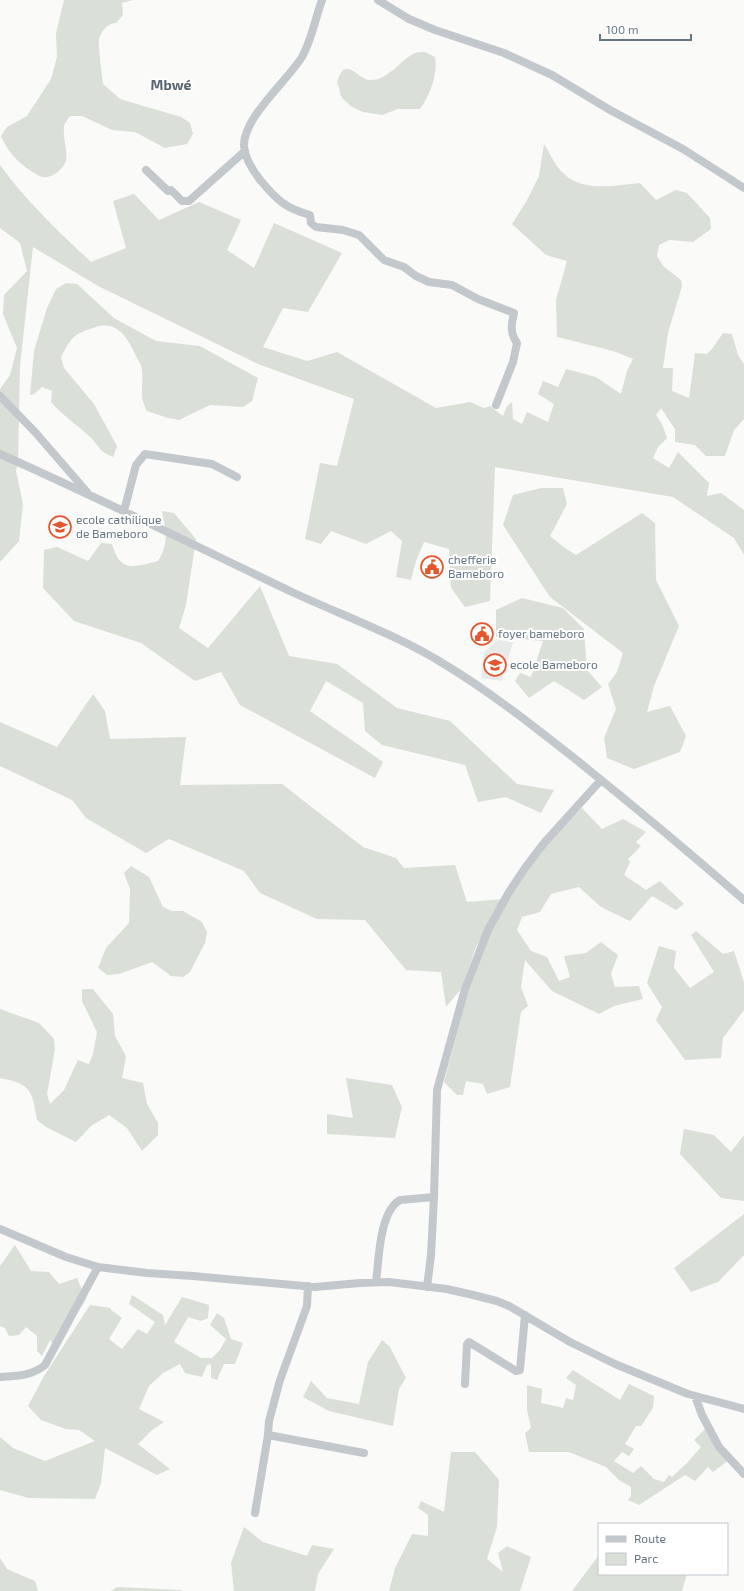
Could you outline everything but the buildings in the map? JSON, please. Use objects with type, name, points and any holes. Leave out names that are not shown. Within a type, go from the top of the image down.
[{"type":"street","points":[[322,0],[306,50],[250,125],[246,134],[244,145],[246,157],[256,175],[276,199],[295,211],[310,215],[311,223],[316,226],[343,230],[359,235],[384,260],[404,267],[429,282],[452,285],[478,299],[514,313],[511,326],[513,337],[517,344],[496,405]]},
{"type":"street","points":[[378,0],[396,12],[422,25],[504,53],[547,72],[610,110],[683,150],[744,188]]},
{"type":"street","points":[[146,170],[163,188],[168,191],[171,190],[182,201],[189,202],[245,151]]},
{"type":"street","points":[[0,396],[35,432],[88,494]]},
{"type":"street","points":[[0,454],[433,657],[504,704],[652,821],[744,900]]},
{"type":"street","points":[[124,511],[136,465],[145,454],[212,464],[237,477]]},
{"type":"street","points":[[427,1286],[434,1197],[436,1101],[438,1083],[478,951],[509,892],[525,868],[544,843],[601,780]]},
{"type":"street","points":[[376,1282],[384,1226],[388,1214],[396,1202],[400,1200],[434,1197]]},
{"type":"street","points":[[0,1229],[66,1257],[98,1267],[148,1273],[308,1286],[376,1282],[448,1289],[485,1298],[509,1306],[578,1346],[616,1364],[695,1396],[744,1409]]},
{"type":"street","points":[[0,1377],[28,1374],[45,1365],[98,1267]]},
{"type":"street","points":[[256,1513],[269,1421],[280,1380],[307,1306],[308,1286]]},
{"type":"street","points":[[465,1384],[467,1344],[469,1342],[516,1371],[520,1370],[525,1315]]},
{"type":"street","points":[[695,1396],[702,1415],[719,1447],[744,1474]]},
{"type":"street","points":[[268,1435],[364,1453]]},
{"type":"shaded area","name":"ecole Bameboro","points":[[498,640],[513,642],[502,681],[481,678],[484,652]]},
{"type":"green space","points":[[64,0],[133,0],[122,3],[123,15],[116,23],[110,24],[105,28],[100,36],[99,48],[103,84],[120,99],[181,117],[190,123],[193,134],[187,144],[165,148],[135,132],[112,130],[82,116],[70,116],[64,127],[66,159],[60,170],[51,176],[42,177],[15,158],[1,136],[7,127],[27,116],[51,79],[57,57],[56,33]]},
{"type":"green space","points":[[417,52],[425,52],[435,57],[436,64],[430,91],[420,109],[398,109],[382,115],[363,112],[352,107],[340,94],[337,83],[340,74],[344,70],[352,70],[366,79],[377,79],[388,74],[413,54]]},
{"type":"green space","points":[[544,144],[560,170],[571,179],[580,183],[600,186],[640,183],[656,200],[676,190],[687,193],[710,218],[711,229],[693,242],[669,240],[659,245],[657,256],[663,266],[681,280],[682,286],[668,333],[663,368],[673,368],[672,391],[689,398],[695,353],[707,354],[723,333],[732,334],[738,355],[744,364],[744,419],[734,430],[725,456],[706,456],[695,445],[675,442],[675,429],[661,408],[656,415],[662,424],[667,438],[658,447],[653,458],[669,468],[678,452],[709,483],[707,496],[721,493],[744,510],[744,555],[734,538],[673,497],[495,467],[490,601],[465,607],[451,588],[449,549],[424,542],[416,561],[411,580],[396,577],[402,541],[391,531],[366,544],[331,531],[321,544],[305,539],[320,463],[337,466],[354,399],[258,364],[98,286],[33,247],[20,366],[18,462],[16,471],[23,504],[19,541],[0,562],[0,389],[10,375],[17,348],[3,314],[4,295],[27,271],[20,243],[0,228],[0,165],[32,204],[91,262],[126,248],[113,201],[134,194],[159,220],[199,202],[241,220],[227,250],[254,268],[274,223],[342,253],[308,312],[283,308],[263,347],[307,361],[337,352],[436,408],[470,402],[484,408],[490,406],[503,416],[507,406],[512,402],[513,419],[522,424],[527,412],[548,422],[554,404],[538,394],[543,381],[558,387],[566,369],[596,377],[621,394],[627,371],[633,359],[613,351],[557,337],[556,300],[567,261],[546,255],[512,224],[526,202],[539,176]]},
{"type":"green space","points":[[66,283],[77,284],[114,318],[156,341],[200,346],[258,378],[252,401],[243,407],[210,405],[179,420],[147,411],[142,395],[141,366],[126,338],[121,332],[110,326],[89,329],[78,334],[71,340],[61,357],[64,368],[94,404],[117,446],[113,457],[104,452],[88,435],[55,407],[51,402],[52,391],[42,387],[34,394],[30,395],[34,351],[47,308],[56,289]]},
{"type":"green space","points":[[541,488],[563,488],[567,504],[550,536],[576,555],[642,513],[655,523],[656,580],[679,626],[654,686],[647,712],[670,706],[686,736],[680,752],[634,769],[607,758],[604,738],[616,709],[608,684],[617,672],[623,653],[550,597],[503,525],[513,495]]},
{"type":"green space","points":[[162,511],[174,513],[196,539],[186,605],[179,628],[208,648],[260,586],[289,656],[337,664],[397,708],[450,721],[517,784],[554,790],[541,813],[506,797],[478,802],[465,765],[382,745],[365,731],[363,703],[326,681],[310,711],[383,762],[375,778],[240,705],[221,672],[195,681],[141,643],[74,621],[43,588],[44,550],[57,547],[88,561],[101,543],[112,544],[119,560],[129,566],[142,565],[158,561],[164,549],[166,537]]},
{"type":"green space","points":[[522,598],[563,608],[584,629],[587,670],[602,687],[584,700],[554,681],[529,698],[515,681],[520,673],[531,677],[543,641],[496,637],[496,610]]},
{"type":"green space","points":[[93,694],[105,711],[110,739],[186,737],[180,785],[282,784],[363,847],[396,858],[404,868],[455,865],[467,902],[504,899],[476,947],[461,989],[446,1007],[441,972],[406,970],[365,920],[317,919],[260,893],[244,871],[169,839],[146,853],[86,818],[72,800],[0,766],[0,722],[57,747]]},
{"type":"green space","points":[[582,808],[602,829],[623,819],[646,832],[636,842],[641,846],[628,859],[630,862],[624,875],[646,890],[660,881],[684,904],[676,910],[652,896],[630,921],[601,907],[579,887],[551,894],[540,912],[522,917],[517,930],[531,951],[547,957],[559,981],[570,977],[564,956],[586,953],[601,942],[618,955],[611,974],[615,987],[639,986],[643,999],[614,1006],[599,1014],[552,991],[525,960],[521,987],[528,1006],[521,1012],[510,1087],[487,1094],[483,1084],[466,1081],[463,1095],[457,1095],[444,1082],[464,1004],[483,947],[499,913],[531,864],[569,820]]},
{"type":"green space","points":[[131,866],[149,877],[163,907],[172,911],[183,911],[202,922],[207,932],[205,943],[190,972],[183,977],[171,976],[152,962],[119,974],[107,975],[98,968],[106,948],[129,923],[130,889],[124,873]]},
{"type":"green space","points":[[696,931],[723,954],[734,951],[744,982],[744,1010],[723,1038],[721,1058],[685,1060],[656,1020],[662,1007],[647,983],[659,946],[676,951],[674,968],[690,988],[714,972],[691,935]]},
{"type":"green space","points":[[82,989],[93,989],[113,1014],[115,1036],[126,1056],[122,1078],[143,1083],[147,1104],[158,1123],[158,1135],[142,1151],[127,1128],[109,1115],[91,1126],[76,1142],[46,1127],[37,1120],[34,1102],[29,1090],[19,1083],[0,1078],[0,1009],[39,1023],[54,1039],[55,1049],[47,1094],[50,1104],[64,1090],[78,1060],[89,1064],[93,1054],[97,1032],[82,1001]]},
{"type":"green space","points":[[346,1078],[392,1085],[402,1107],[395,1138],[327,1134],[327,1114],[353,1118]]},
{"type":"green space","points":[[684,1129],[714,1135],[731,1152],[744,1135],[744,1201],[721,1198],[680,1154]]},
{"type":"green space","points":[[744,1214],[744,1255],[718,1282],[691,1292],[674,1268]]},
{"type":"green space","points":[[15,1245],[31,1271],[49,1272],[59,1284],[77,1278],[86,1299],[71,1322],[53,1344],[50,1340],[42,1356],[37,1351],[37,1336],[26,1327],[19,1335],[9,1336],[5,1328],[0,1326],[0,1266]]},
{"type":"green space","points":[[132,1295],[163,1315],[165,1325],[182,1297],[209,1305],[208,1318],[201,1321],[188,1317],[174,1342],[201,1358],[212,1358],[220,1350],[226,1339],[210,1325],[217,1313],[224,1318],[231,1339],[243,1343],[235,1364],[224,1364],[217,1380],[211,1378],[211,1364],[207,1365],[202,1377],[185,1373],[180,1364],[163,1373],[149,1386],[139,1409],[164,1422],[152,1430],[138,1444],[170,1469],[157,1475],[105,1448],[101,1483],[95,1499],[29,1498],[0,1490],[0,1437],[13,1448],[45,1461],[95,1441],[79,1430],[66,1429],[41,1420],[28,1406],[44,1376],[90,1305],[111,1308],[111,1310],[122,1318],[109,1339],[122,1349],[138,1329],[147,1334],[155,1322],[129,1304]]},
{"type":"green space","points":[[382,1340],[390,1347],[406,1378],[399,1389],[393,1426],[329,1411],[303,1397],[311,1381],[327,1398],[359,1404],[368,1362]]},
{"type":"green space","points":[[573,1370],[620,1400],[629,1384],[654,1396],[653,1408],[641,1426],[636,1426],[625,1444],[634,1449],[629,1456],[622,1452],[614,1461],[633,1473],[641,1466],[654,1479],[664,1482],[669,1475],[672,1477],[687,1463],[701,1447],[694,1440],[705,1429],[729,1460],[713,1472],[708,1467],[695,1481],[685,1475],[639,1505],[628,1500],[631,1496],[631,1487],[619,1480],[606,1467],[569,1452],[529,1452],[525,1433],[531,1428],[527,1410],[527,1385],[542,1389],[541,1403],[563,1408],[566,1398],[573,1400],[576,1385],[566,1378]]},
{"type":"green space","points":[[451,1452],[475,1452],[499,1480],[497,1527],[487,1559],[503,1572],[498,1553],[507,1546],[531,1557],[520,1591],[389,1591],[395,1568],[412,1534],[428,1536],[428,1515],[418,1508],[421,1501],[444,1512]]},
{"type":"green space","points":[[244,1527],[263,1542],[307,1556],[312,1545],[334,1549],[318,1574],[315,1591],[234,1591],[231,1563]]},
{"type":"green space","points":[[598,1556],[598,1575],[687,1575],[682,1591],[572,1591]]},
{"type":"green space","points":[[0,1558],[7,1569],[35,1581],[38,1591],[0,1591]]},
{"type":"green space","points":[[117,1587],[182,1590],[111,1591]]},
{"type":"place","name":"ecole cathilique de Bameboro","points":[[60,527]]},
{"type":"place","name":"chefferie Bameboro","points":[[432,567]]},
{"type":"place","name":"foyer bameboro","points":[[482,634]]},
{"type":"place","name":"ecole Bameboro","points":[[495,665]]},
{"type":"district","name":"Mbwé","points":[[171,85]]}]
